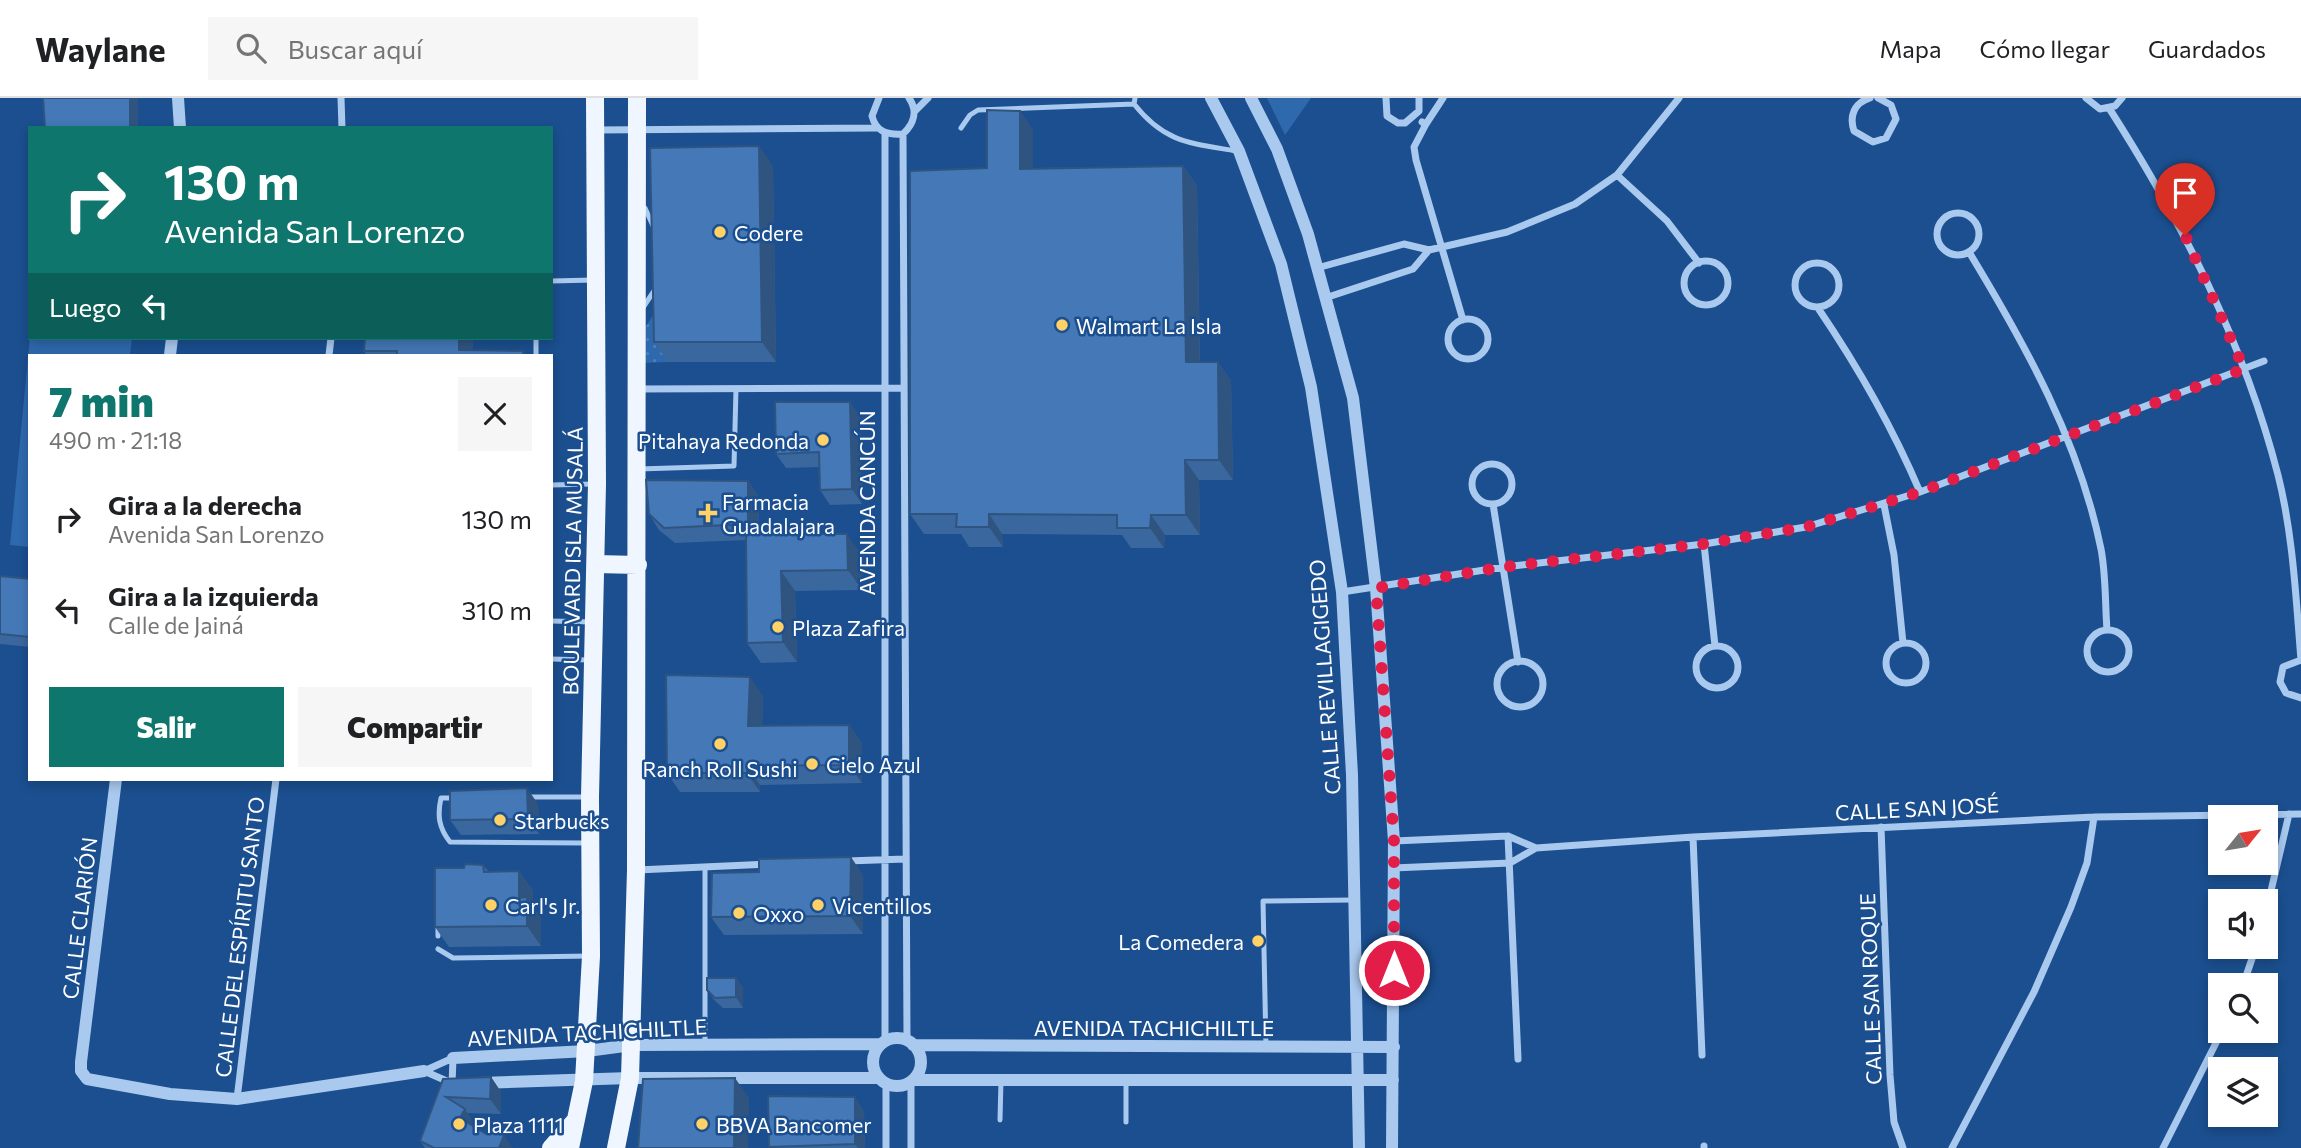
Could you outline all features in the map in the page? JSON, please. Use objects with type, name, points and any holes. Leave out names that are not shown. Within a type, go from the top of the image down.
[{"type":"main road","name":"BOULEVARD ISLA MUSALÁ","points":[[570,1148],[584,1082],[591,956],[590,797],[597,484],[595,98]]},
{"type":"main road","points":[[616,1148],[630,1078],[636,870],[638,565],[635,317],[641,206],[637,98]]},
{"type":"main road","points":[[596,564],[638,565]]},
{"type":"main road","points":[[551,1148],[577,1118]]},
{"type":"street","points":[[178,98],[180,126]]},
{"type":"street","points":[[341,98],[342,126]]},
{"type":"street","points":[[595,98],[607,98]]},
{"type":"street","points":[[877,128],[872,116],[878,98]]},
{"type":"street","points":[[909,98],[915,111]]},
{"type":"street","points":[[596,130],[877,128],[885,133],[903,134],[912,124],[915,111],[928,98]]},
{"type":"street","name":"CALLE REVILLAGIGEDO","points":[[1211,98],[1239,151],[1281,264],[1311,387],[1342,592],[1355,900],[1359,1148]]},
{"type":"street","points":[[1251,98],[1277,149],[1317,268],[1353,398],[1376,588],[1394,841],[1392,1148]]},
{"type":"street","points":[[1386,98],[1385,110],[1392,120],[1405,123],[1416,117],[1419,98]]},
{"type":"street","points":[[1443,98],[1414,147],[1462,320]]},
{"type":"street","points":[[1317,268],[1404,244],[1429,250],[1507,232],[1575,204],[1617,175],[1679,98]]},
{"type":"street","points":[[1870,98],[1855,101],[1851,117],[1854,131],[1866,141],[1880,142],[1892,133],[1896,119],[1891,105],[1878,98]]},
{"type":"street","points":[[2086,98],[2094,106],[2109,108],[2122,98]]},
{"type":"street","points":[[2109,108],[2155,180],[2195,254],[2244,369],[2278,476],[2294,574],[2301,660],[2283,667],[2280,681],[2286,693],[2301,698]]},
{"type":"street","points":[[1416,117],[1426,124]]},
{"type":"street","name":"AVENIDA CANCÚN","points":[[883,1042],[885,133]]},
{"type":"street","name":"AVENIDA CANCÚN","points":[[903,134],[905,859],[910,1043]]},
{"type":"street","points":[[1617,175],[1667,221],[1699,262],[1714,263],[1725,273],[1727,288],[1719,301],[1713,304],[1698,304],[1687,293],[1684,279],[1692,266],[1699,262]]},
{"type":"street","points":[[1958,213],[1975,221],[1979,236],[1969,252],[1955,255],[1939,243],[1938,230],[1946,217],[1958,213]]},
{"type":"street","points":[[1325,298],[1413,269],[1429,250]]},
{"type":"street","points":[[1969,252],[2012,324],[2068,436],[2101,551],[2107,630]]},
{"type":"street","points":[[1818,308],[1832,302],[1840,289],[1839,281],[1831,268],[1817,263],[1801,270],[1795,284],[1803,302],[1818,308],[1870,388],[1893,429],[1920,492]]},
{"type":"street","points":[[1462,320],[1482,324],[1488,335],[1486,349],[1477,358],[1458,357],[1449,346],[1449,333],[1462,320]]},
{"type":"street","points":[[1342,592],[1504,567],[1703,544],[1806,527],[1920,492],[2264,361]]},
{"type":"street","points":[[635,389],[903,388]]},
{"type":"street","points":[[1491,464],[1503,467],[1512,483],[1509,495],[1493,504],[1480,500],[1473,482],[1479,470],[1491,464]]},
{"type":"street","points":[[1493,504],[1518,662]]},
{"type":"street","points":[[1884,505],[1894,555],[1903,643]]},
{"type":"street","points":[[1703,544],[1715,646]]},
{"type":"street","points":[[2107,630],[2123,636],[2130,650],[2125,664],[2112,672],[2094,666],[2087,652],[2093,636],[2107,630]]},
{"type":"street","points":[[1903,643],[1920,649],[1926,664],[1922,676],[1909,684],[1890,677],[1885,664],[1891,649],[1903,643]]},
{"type":"street","points":[[1715,646],[1729,649],[1738,663],[1734,681],[1722,688],[1708,687],[1701,682],[1696,668],[1700,655],[1715,646]]},
{"type":"street","points":[[1518,662],[1534,666],[1543,683],[1537,700],[1521,708],[1506,702],[1497,689],[1502,670],[1518,662]]},
{"type":"street","name":"CALLE CLARIÓN","points":[[81,1062],[116,781]]},
{"type":"street","name":"CALLE DEL ESPÍRITU SANTO","points":[[237,1100],[275,781]]},
{"type":"street","points":[[2271,889],[2289,814]]},
{"type":"street","name":"CALLE SAN JOSÉ","points":[[1393,868],[1510,863],[1536,848],[1693,837],[2094,817],[2301,814]]},
{"type":"street","points":[[1952,1148],[2034,992],[2066,919],[2087,863],[2094,817]]},
{"type":"street","name":"CALLE SAN ROQUE","points":[[1881,827],[1890,1075],[1894,1122],[1903,1148]]},
{"type":"street","points":[[1508,836],[1518,1059]]},
{"type":"street","name":"CALLE SAN JOSÉ","points":[[1394,841],[1508,836],[1536,848]]},
{"type":"street","points":[[1693,837],[1702,1055]]},
{"type":"street","points":[[843,862],[905,859]]},
{"type":"street","points":[[636,870],[774,864]]},
{"type":"street","points":[[886,1148],[882,1081],[873,1057],[883,1042],[910,1043],[920,1066],[912,1081],[911,1148]]},
{"type":"street","name":"AVENIDA TACHICHILTLE","points":[[81,1062],[81,1071],[95,1083],[237,1100],[424,1071],[453,1058],[587,1051],[632,1045],[883,1042]]},
{"type":"street","name":"AVENIDA TACHICHILTLE","points":[[910,1043],[1394,1047]]},
{"type":"street","points":[[2163,1148],[2216,1043]]},
{"type":"street","points":[[449,1089],[453,1058]]},
{"type":"street","points":[[424,1071],[449,1089],[630,1078],[882,1081],[899,1086],[912,1081],[1393,1080]]},
{"type":"lane","points":[[961,128],[973,112],[995,107],[1134,101],[1149,124],[1168,137],[1239,151]]},
{"type":"lane","points":[[645,160],[641,206],[658,240]]},
{"type":"lane","points":[[553,281],[594,280]]},
{"type":"lane","points":[[635,317],[651,298],[658,281]]},
{"type":"lane","points":[[636,470],[734,466],[736,389]]},
{"type":"lane","points":[[553,485],[597,484]]},
{"type":"lane","points":[[553,621],[595,622]]},
{"type":"lane","points":[[553,659],[594,660]]},
{"type":"lane","points":[[523,797],[590,797]]},
{"type":"lane","points":[[468,798],[441,798],[438,811],[441,831],[450,842],[590,844]]},
{"type":"lane","points":[[705,867],[705,1045]]},
{"type":"lane","points":[[1266,1047],[1263,901],[1355,900]]},
{"type":"lane","points":[[438,914],[438,936]]},
{"type":"lane","points":[[438,949],[453,958],[591,956]]},
{"type":"lane","points":[[1000,1120],[1001,1080]]},
{"type":"lane","points":[[1126,1080],[1126,1122]]},
{"type":"shaded area","points":[[1267,98],[1311,98],[1285,135]]},
{"type":"shaded area","points":[[655,312],[668,362],[639,363],[643,331]]},
{"type":"shaded area","points":[[30,340],[132,340],[130,354],[28,354]]},
{"type":"shaded area","points":[[28,358],[28,547],[10,545]]},
{"type":"building","points":[[43,98],[130,98],[130,126],[45,126]]},
{"type":"building","name":"Walmart La Isla","points":[[987,110],[1020,111],[1020,169],[1183,166],[1186,362],[1218,362],[1219,460],[1185,460],[1186,515],[1151,515],[1150,528],[1117,528],[1117,515],[989,514],[989,527],[956,527],[957,514],[910,514],[910,171],[987,168]]},
{"type":"building","name":"Codere","points":[[759,146],[762,342],[654,342],[650,148]]},
{"type":"building","points":[[365,340],[459,340],[459,350],[523,351],[523,354],[397,354],[397,351],[364,351]]},
{"type":"building","points":[[775,402],[850,402],[852,489],[820,490],[819,452],[776,454]]},
{"type":"building","name":"Farmacia Guadalajara","points":[[646,480],[748,481],[748,524],[664,528],[649,514]]},
{"type":"building","points":[[746,534],[847,534],[848,570],[781,571],[783,642],[747,643]]},
{"type":"building","points":[[0,576],[28,579],[28,637],[0,634]]},
{"type":"building","points":[[666,675],[750,677],[748,726],[849,725],[849,765],[747,766],[747,773],[667,773]]},
{"type":"building","points":[[527,788],[528,819],[450,820],[450,791]]},
{"type":"building","points":[[851,857],[850,916],[711,917],[712,873],[759,872],[759,859]]},
{"type":"building","points":[[465,864],[483,865],[484,872],[519,871],[519,898],[527,897],[527,926],[435,927],[435,868],[464,868]]},
{"type":"building","points":[[707,978],[736,978],[736,997],[715,998],[707,990]]},
{"type":"building","points":[[491,1077],[490,1099],[446,1097],[465,1109],[460,1118],[486,1134],[491,1127],[504,1135],[499,1148],[434,1148],[420,1141],[443,1079]]},
{"type":"building","points":[[735,1078],[734,1148],[638,1148],[643,1079]]},
{"type":"building","points":[[768,1096],[855,1097],[855,1144],[769,1147]]},
{"type":"place","name":"Codere","points":[[720,232]]},
{"type":"place","name":"Walmart La Isla","points":[[1062,325]]},
{"type":"place","name":"Pitahaya Redonda","points":[[823,440]]},
{"type":"place","name":"Farmacia Guadalajara","points":[[708,513]]},
{"type":"place","name":"Plaza Zafira","points":[[778,627]]},
{"type":"place","name":"Ranch Roll Sushi","points":[[720,744]]},
{"type":"place","name":"Cielo Azul","points":[[812,764]]},
{"type":"place","name":"Starbucks","points":[[500,820]]},
{"type":"place","name":"Carl's Jr.","points":[[491,905]]},
{"type":"place","name":"Vicentillos","points":[[818,905]]},
{"type":"place","name":"Oxxo","points":[[739,913]]},
{"type":"place","name":"La Comedera","points":[[1258,941]]},
{"type":"place","name":"Plaza 1111","points":[[459,1124]]},
{"type":"place","name":"BBVA Bancomer","points":[[702,1124]]},
{"type":"route","points":[[1394,970],[1394,841],[1376,588],[1504,567],[1703,544],[1806,527],[1884,505],[2244,369],[2185,235]]}]
